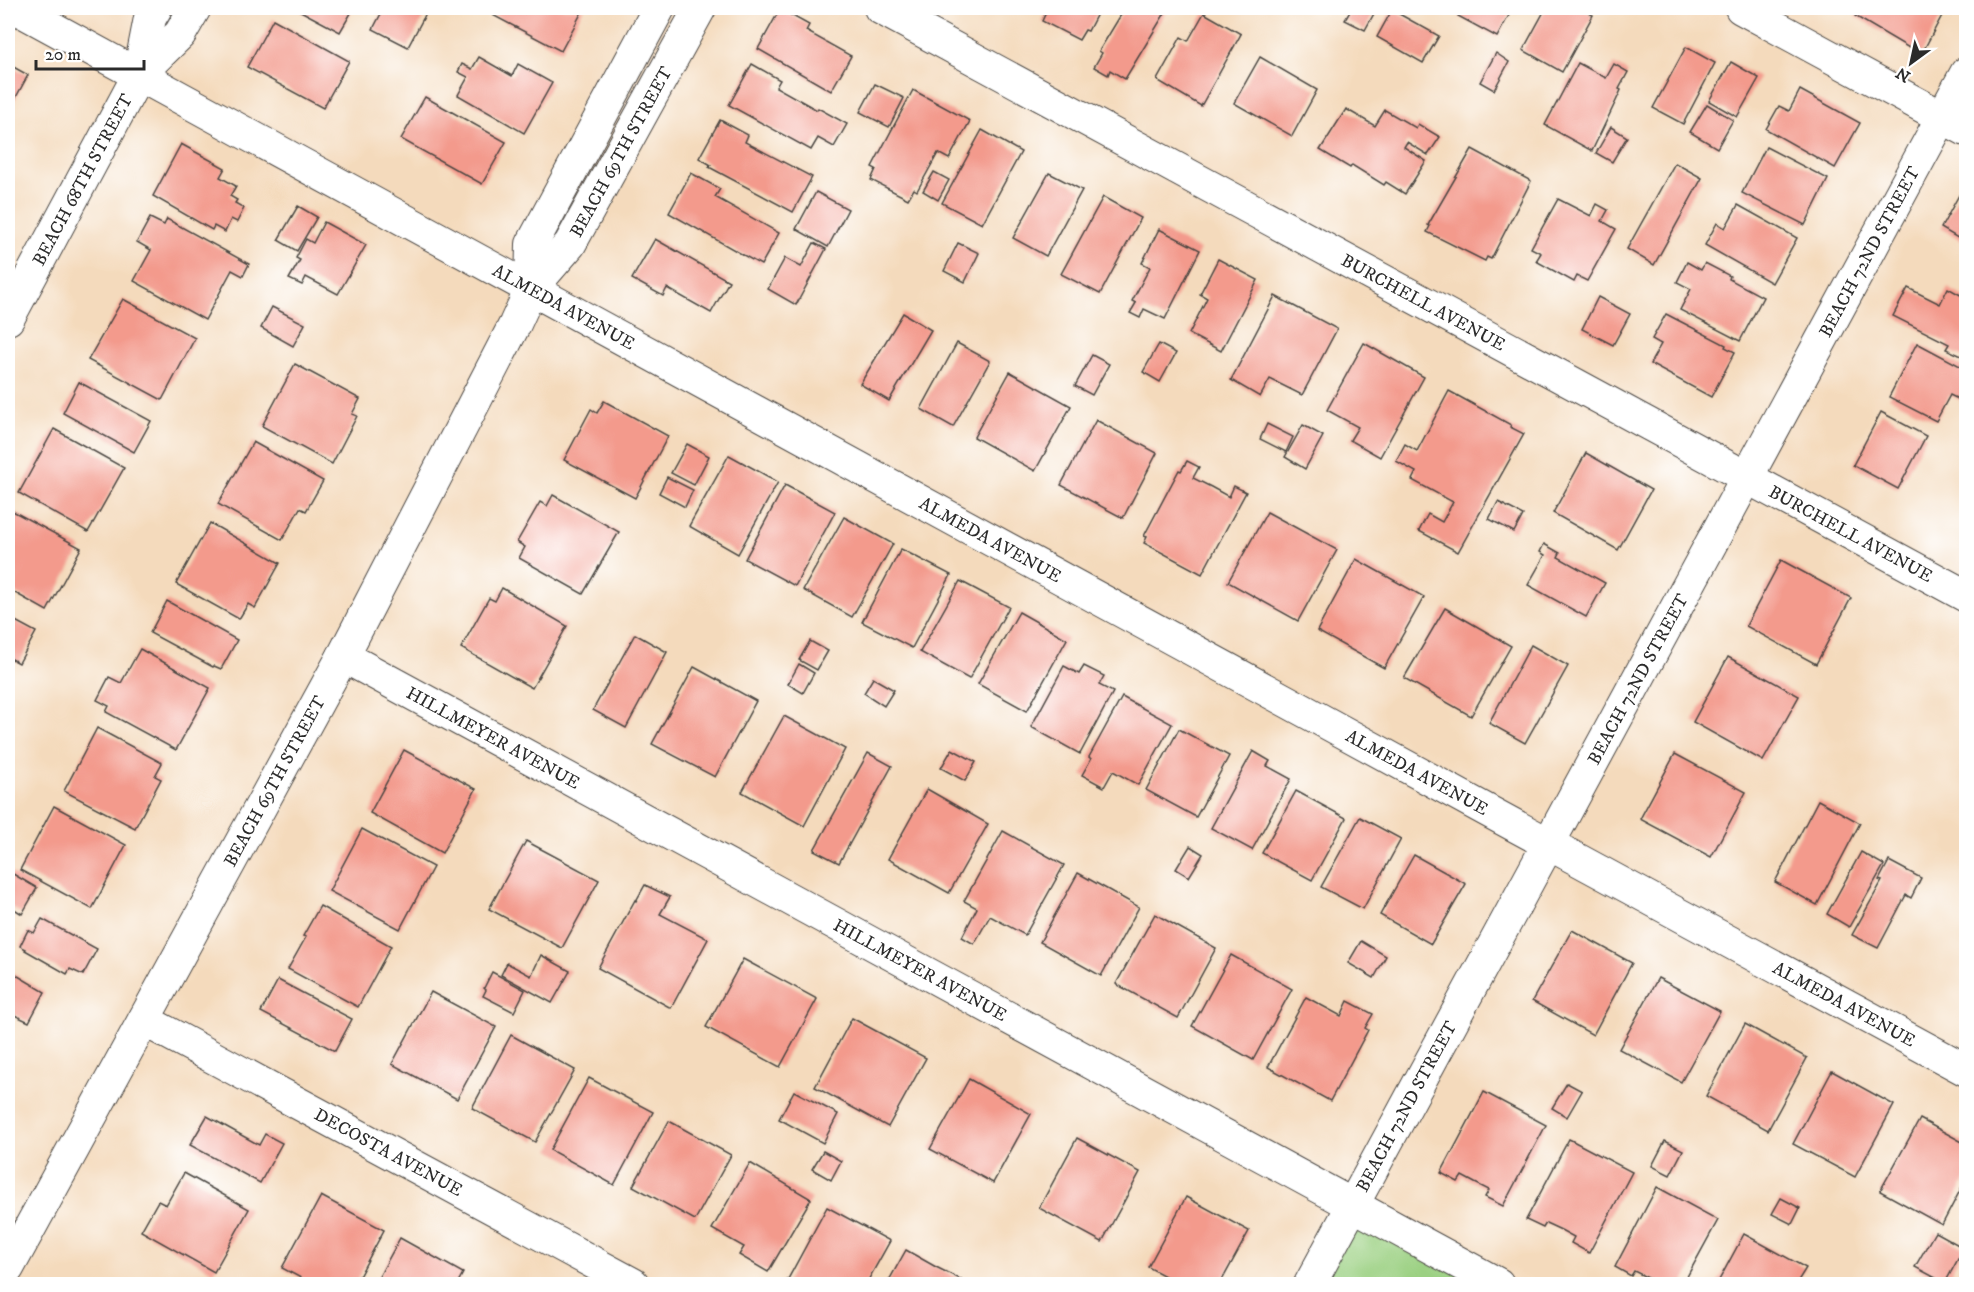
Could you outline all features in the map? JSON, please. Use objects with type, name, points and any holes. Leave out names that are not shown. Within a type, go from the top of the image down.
[{"type":"street","name":"ALMEDA AVENUE","points":[[16,8],[1966,1070]]},
{"type":"street","name":"BEACH 68TH STREET","points":[[8,319],[139,74],[150,18],[156,8]]},
{"type":"street","name":"BEACH 68TH STREET","points":[[139,74],[180,34],[195,8]]},
{"type":"street","name":"BEACH 69TH STREET","points":[[531,289],[532,244],[659,8]]},
{"type":"street","name":"BEACH 69TH STREET","points":[[8,1268],[343,656],[531,289],[570,244],[700,8]]},
{"type":"street","name":"BURCHELL AVENUE","points":[[880,8],[1966,596]]},
{"type":"street","points":[[1741,8],[1954,124]]},
{"type":"street","name":"BEACH 72ND STREET","points":[[1310,1284],[1748,477],[1954,124],[1966,73]]},
{"type":"street","name":"HILLMEYER AVENUE","points":[[343,656],[1498,1284]]},
{"type":"street","name":"DECOSTA AVENUE","points":[[144,1020],[633,1284]]},
{"type":"green space","points":[[1353,1206],[1498,1284],[1310,1284]]},
{"type":"building","points":[[295,8],[354,8],[340,32]]},
{"type":"building","points":[[384,8],[416,8],[426,13],[408,47],[373,29]]},
{"type":"building","points":[[486,8],[584,8],[561,51],[485,11]]},
{"type":"building","points":[[1048,8],[1100,8],[1088,31],[1085,30],[1079,40],[1042,21]]},
{"type":"building","points":[[1125,8],[1168,8],[1125,79],[1110,70],[1108,75],[1094,67],[1102,53],[1099,51]]},
{"type":"building","points":[[1352,8],[1377,8],[1365,30],[1345,20]]},
{"type":"building","points":[[1462,8],[1513,8],[1497,37],[1458,16]]},
{"type":"building","points":[[1546,8],[1579,8],[1593,15],[1562,72],[1523,50]]},
{"type":"building","points":[[1860,8],[1946,8],[1921,55],[1855,16]]},
{"type":"building","points":[[780,9],[809,25],[806,31],[851,56],[831,91],[758,49]]},
{"type":"building","points":[[1392,10],[1439,36],[1423,63],[1377,37]]},
{"type":"building","points":[[1204,13],[1241,34],[1201,106],[1157,80],[1181,37],[1188,41]]},
{"type":"building","points":[[273,19],[349,61],[323,108],[247,67]]},
{"type":"building","points":[[1686,47],[1715,63],[1683,124],[1653,108]]},
{"type":"building","points":[[1496,53],[1509,62],[1494,90],[1480,82]]},
{"type":"building","points":[[479,57],[512,76],[518,64],[552,83],[524,133],[458,95],[468,77],[458,72],[462,64],[472,69]]},
{"type":"building","points":[[1260,57],[1317,90],[1292,136],[1234,103]]},
{"type":"building","points":[[1731,62],[1759,78],[1737,117],[1709,101]]},
{"type":"building","points":[[1578,63],[1606,78],[1614,64],[1628,72],[1592,151],[1545,125]]},
{"type":"building","points":[[8,64],[28,75],[8,112]]},
{"type":"building","points":[[752,64],[780,80],[776,87],[847,124],[834,147],[818,138],[811,150],[729,105]]},
{"type":"building","points":[[875,84],[904,98],[889,127],[860,112]]},
{"type":"building","points":[[913,90],[970,121],[949,159],[938,153],[917,191],[914,189],[908,199],[871,180],[876,169],[872,167]]},
{"type":"building","points":[[1800,90],[1860,123],[1835,168],[1766,129],[1779,106],[1789,111]]},
{"type":"building","points":[[425,97],[506,142],[482,184],[401,139]]},
{"type":"building","points":[[1707,104],[1733,120],[1717,148],[1690,132]]},
{"type":"building","points":[[1346,109],[1375,126],[1385,110],[1416,128],[1418,124],[1440,137],[1428,155],[1407,142],[1404,147],[1426,161],[1405,194],[1386,182],[1384,185],[1352,165],[1350,168],[1320,150]]},
{"type":"building","points":[[720,120],[748,135],[745,142],[812,177],[793,212],[709,167],[711,165],[699,158]]},
{"type":"building","points":[[1611,127],[1627,137],[1612,162],[1596,153]]},
{"type":"building","points":[[982,130],[1021,152],[982,224],[942,203]]},
{"type":"building","points":[[181,144],[225,168],[220,177],[236,186],[230,196],[237,200],[235,203],[244,208],[237,222],[231,219],[225,232],[214,226],[212,230],[153,196]]},
{"type":"building","points":[[1766,147],[1828,179],[1805,225],[1742,193]]},
{"type":"building","points":[[1472,149],[1531,181],[1491,259],[1487,257],[1485,261],[1427,232],[1430,226],[1428,225]]},
{"type":"building","points":[[1675,163],[1702,178],[1654,265],[1627,249]]},
{"type":"building","points":[[934,172],[949,180],[938,200],[923,191]]},
{"type":"building","points":[[691,173],[720,189],[715,197],[779,233],[761,265],[669,213]]},
{"type":"building","points":[[1049,173],[1082,190],[1046,256],[1013,238]]},
{"type":"building","points":[[816,192],[848,209],[828,247],[796,229]]},
{"type":"building","points":[[1959,195],[1966,200],[1966,243],[1941,228]]},
{"type":"building","points":[[1103,197],[1141,218],[1100,294],[1061,274]]},
{"type":"building","points":[[1558,199],[1591,216],[1597,204],[1608,210],[1602,221],[1616,229],[1587,281],[1577,276],[1574,282],[1536,261],[1541,253],[1531,248]]},
{"type":"building","points":[[1738,205],[1797,238],[1772,283],[1705,245],[1717,223],[1725,228]]},
{"type":"building","points":[[298,206],[317,217],[297,251],[278,240]]},
{"type":"building","points":[[150,218],[164,225],[167,219],[249,264],[243,276],[232,270],[205,320],[134,281],[151,250],[137,242]]},
{"type":"building","points":[[324,222],[366,245],[338,294],[306,277],[302,285],[289,279],[300,260],[296,258],[306,239],[313,243]]},
{"type":"building","points":[[1159,229],[1200,250],[1165,319],[1144,309],[1140,318],[1130,313],[1136,303],[1132,301],[1150,267],[1142,263]]},
{"type":"building","points":[[655,239],[729,281],[711,313],[667,288],[663,296],[632,279]]},
{"type":"building","points":[[814,243],[826,249],[796,305],[768,289],[785,258],[801,267]]},
{"type":"building","points":[[958,243],[979,253],[965,282],[944,271]]},
{"type":"building","points":[[1218,259],[1258,280],[1221,351],[1189,334],[1207,298],[1200,294]]},
{"type":"building","points":[[1687,262],[1701,270],[1705,263],[1763,297],[1740,341],[1680,310],[1691,289],[1677,282]]},
{"type":"building","points":[[1908,288],[1940,304],[1948,288],[1966,298],[1966,358],[1946,349],[1949,344],[1893,316]]},
{"type":"building","points":[[1275,296],[1337,329],[1302,395],[1270,379],[1260,397],[1231,380]]},
{"type":"building","points":[[1598,297],[1630,314],[1613,345],[1582,329]]},
{"type":"building","points":[[123,299],[195,338],[162,400],[88,360]]},
{"type":"building","points":[[272,307],[305,324],[293,346],[261,328]]},
{"type":"building","points":[[903,313],[931,330],[889,401],[860,384]]},
{"type":"building","points":[[1666,314],[1735,352],[1711,397],[1650,364],[1661,344],[1652,339]]},
{"type":"building","points":[[957,343],[990,361],[953,427],[921,409]]},
{"type":"building","points":[[1364,343],[1424,377],[1380,457],[1350,440],[1358,427],[1327,410]]},
{"type":"building","points":[[1917,343],[1964,368],[1963,371],[1966,372],[1966,403],[1950,395],[1936,421],[1889,397]]},
{"type":"building","points":[[1159,344],[1176,353],[1160,382],[1143,372]]},
{"type":"building","points":[[1092,355],[1109,364],[1092,395],[1075,386]]},
{"type":"building","points":[[295,364],[360,399],[352,414],[357,416],[332,464],[262,426]]},
{"type":"building","points":[[1010,372],[1071,406],[1035,471],[974,437]]},
{"type":"building","points":[[79,382],[151,421],[134,452],[63,413]]},
{"type":"building","points":[[1449,391],[1524,434],[1458,552],[1419,531],[1428,514],[1442,522],[1453,502],[1412,480],[1416,472],[1396,461],[1405,444],[1417,451]]},
{"type":"building","points":[[604,401],[668,436],[635,498],[564,460],[591,409],[597,413]]},
{"type":"building","points":[[1881,412],[1926,436],[1898,489],[1853,465]]},
{"type":"building","points":[[1096,420],[1157,453],[1123,518],[1061,485]]},
{"type":"building","points":[[1267,424],[1293,437],[1286,452],[1260,439]]},
{"type":"building","points":[[1303,425],[1323,436],[1305,469],[1285,457]]},
{"type":"building","points":[[54,429],[124,468],[88,532],[19,493]]},
{"type":"building","points":[[253,442],[323,481],[306,511],[300,508],[282,540],[218,504]]},
{"type":"building","points":[[687,444],[709,456],[694,485],[671,473]]},
{"type":"building","points":[[1586,453],[1651,490],[1618,550],[1553,513]]},
{"type":"building","points":[[729,455],[778,482],[738,554],[689,526]]},
{"type":"building","points":[[1187,461],[1199,467],[1193,478],[1229,497],[1234,486],[1246,492],[1202,574],[1144,543],[1147,537],[1144,536],[1179,470],[1181,471]]},
{"type":"building","points":[[667,477],[693,490],[685,507],[659,493]]},
{"type":"building","points":[[785,485],[835,512],[795,586],[745,559]]},
{"type":"building","points":[[553,495],[619,532],[583,594],[519,558],[525,547],[517,542],[540,502],[547,506]]},
{"type":"building","points":[[1498,502],[1523,515],[1514,532],[1489,519]]},
{"type":"building","points":[[9,509],[81,548],[47,611],[8,589]]},
{"type":"building","points":[[1267,512],[1337,550],[1298,621],[1228,582]]},
{"type":"building","points":[[844,517],[893,544],[852,617],[803,590]]},
{"type":"building","points":[[210,523],[280,563],[255,608],[248,604],[239,619],[176,584]]},
{"type":"building","points":[[1544,544],[1560,553],[1558,557],[1605,583],[1586,617],[1528,585],[1545,555],[1540,552]]},
{"type":"building","points":[[901,549],[951,575],[912,648],[862,622]]},
{"type":"building","points":[[1356,559],[1424,597],[1384,668],[1317,631]]},
{"type":"building","points":[[1781,560],[1851,598],[1816,664],[1746,626]]},
{"type":"building","points":[[960,581],[1009,607],[969,679],[920,652]]},
{"type":"building","points":[[502,588],[567,626],[532,688],[461,648],[489,598],[495,601]]},
{"type":"building","points":[[167,601],[237,640],[221,669],[213,667],[150,633]]},
{"type":"building","points":[[1445,608],[1511,646],[1471,716],[1404,678]]},
{"type":"building","points":[[1019,612],[1067,639],[1027,711],[978,684]]},
{"type":"building","points":[[8,617],[36,632],[19,663],[8,657]]},
{"type":"building","points":[[635,634],[667,652],[626,728],[593,710]]},
{"type":"building","points":[[810,641],[828,651],[817,670],[799,660]]},
{"type":"building","points":[[1531,645],[1568,666],[1525,743],[1489,723]]},
{"type":"building","points":[[140,649],[210,688],[176,750],[106,712],[109,706],[97,700],[109,677],[121,683]]},
{"type":"building","points":[[1728,657],[1799,696],[1763,761],[1693,722]]},
{"type":"building","points":[[799,664],[814,673],[803,693],[788,684]]},
{"type":"building","points":[[1064,666],[1079,674],[1084,666],[1104,676],[1099,685],[1113,692],[1080,754],[1031,727]]},
{"type":"building","points":[[694,667],[756,701],[715,777],[652,744]]},
{"type":"building","points":[[873,678],[894,690],[884,706],[864,693]]},
{"type":"building","points":[[1122,697],[1172,724],[1138,785],[1113,771],[1104,787],[1082,775],[1091,759],[1089,757]]},
{"type":"building","points":[[784,716],[845,749],[804,826],[742,792]]},
{"type":"building","points":[[97,728],[162,763],[155,776],[161,779],[135,828],[64,791]]},
{"type":"building","points":[[1179,729],[1229,756],[1196,817],[1146,790]]},
{"type":"building","points":[[952,749],[976,762],[965,781],[941,768]]},
{"type":"building","points":[[404,750],[476,789],[442,853],[370,813]]},
{"type":"building","points":[[1253,751],[1270,761],[1267,766],[1291,779],[1252,850],[1211,828]]},
{"type":"building","points":[[868,753],[892,766],[839,863],[814,850]]},
{"type":"building","points":[[1675,754],[1746,792],[1711,857],[1640,819]]},
{"type":"building","points":[[927,789],[988,824],[949,893],[888,859]]},
{"type":"building","points":[[1296,791],[1346,818],[1312,880],[1262,853]]},
{"type":"building","points":[[1818,800],[1860,823],[1817,905],[1775,882]]},
{"type":"building","points":[[54,806],[126,845],[92,909],[20,870]]},
{"type":"building","points":[[1360,817],[1401,839],[1363,909],[1321,887]]},
{"type":"building","points":[[362,829],[433,867],[400,929],[329,891]]},
{"type":"building","points":[[1003,831],[1064,865],[1025,935],[990,916],[974,944],[962,937],[977,908],[964,901]]},
{"type":"building","points":[[526,841],[599,880],[562,948],[489,909]]},
{"type":"building","points":[[1190,846],[1203,854],[1189,877],[1176,869]]},
{"type":"building","points":[[1861,852],[1884,865],[1849,927],[1827,914]]},
{"type":"building","points":[[1414,855],[1466,884],[1431,944],[1380,915]]},
{"type":"building","points":[[1889,861],[1921,878],[1911,898],[1906,895],[1878,948],[1852,935],[1882,881],[1879,880]]},
{"type":"building","points":[[8,871],[37,888],[22,914],[8,905]]},
{"type":"building","points":[[1078,873],[1139,907],[1101,976],[1040,942]]},
{"type":"building","points":[[645,885],[670,897],[660,914],[708,939],[671,1008],[598,968]]},
{"type":"building","points":[[320,906],[391,946],[358,1007],[288,969]]},
{"type":"building","points":[[1155,914],[1216,948],[1178,1018],[1116,984]]},
{"type":"building","points":[[42,919],[97,949],[83,975],[70,969],[67,974],[20,946],[28,930],[34,933]]},
{"type":"building","points":[[1572,930],[1632,963],[1593,1035],[1532,1001]]},
{"type":"building","points":[[1361,941],[1386,956],[1374,978],[1348,963]]},
{"type":"building","points":[[541,955],[570,971],[552,1003],[501,975],[507,963],[531,976]]},
{"type":"building","points":[[1231,955],[1292,989],[1253,1060],[1192,1026]]},
{"type":"building","points":[[743,959],[817,999],[780,1067],[706,1027]]},
{"type":"building","points":[[8,970],[45,992],[29,1022],[8,1012]]},
{"type":"building","points":[[492,972],[525,990],[514,1012],[483,996],[486,990],[484,988]]},
{"type":"building","points":[[1658,978],[1720,1011],[1681,1082],[1619,1049]]},
{"type":"building","points":[[278,980],[352,1019],[335,1051],[261,1012]]},
{"type":"building","points":[[431,992],[496,1027],[457,1099],[392,1064]]},
{"type":"building","points":[[1306,997],[1341,1016],[1348,1001],[1373,1014],[1365,1028],[1368,1030],[1330,1101],[1268,1067]]},
{"type":"building","points":[[852,1018],[926,1058],[888,1127],[815,1087]]},
{"type":"building","points":[[1745,1024],[1807,1058],[1768,1130],[1706,1096]]},
{"type":"building","points":[[511,1035],[575,1070],[535,1142],[472,1108]]},
{"type":"building","points":[[1832,1071],[1894,1105],[1855,1177],[1793,1144]]},
{"type":"building","points":[[589,1078],[653,1112],[614,1185],[550,1150]]},
{"type":"building","points":[[969,1079],[1031,1114],[993,1183],[930,1149]]},
{"type":"building","points":[[1567,1083],[1582,1091],[1567,1117],[1552,1108]]},
{"type":"building","points":[[794,1091],[838,1114],[823,1143],[779,1119]]},
{"type":"building","points":[[1484,1092],[1546,1125],[1503,1206],[1485,1197],[1489,1190],[1462,1176],[1458,1182],[1441,1173]]},
{"type":"building","points":[[207,1116],[259,1145],[265,1134],[282,1143],[260,1183],[190,1145]]},
{"type":"building","points":[[1920,1119],[1966,1144],[1966,1179],[1942,1225],[1880,1191]]},
{"type":"building","points":[[669,1121],[731,1155],[695,1220],[633,1186]]},
{"type":"building","points":[[1077,1138],[1140,1172],[1102,1242],[1039,1208]]},
{"type":"building","points":[[1569,1139],[1632,1172],[1589,1253],[1571,1243],[1574,1237],[1561,1230],[1546,1223],[1543,1228],[1526,1220]]},
{"type":"building","points":[[1665,1141],[1683,1150],[1670,1175],[1652,1166]]},
{"type":"building","points":[[823,1151],[841,1161],[831,1180],[812,1169]]},
{"type":"building","points":[[750,1163],[811,1199],[768,1272],[739,1255],[744,1247],[712,1229]]},
{"type":"building","points":[[184,1173],[249,1209],[214,1272],[141,1231],[158,1201],[166,1205]]},
{"type":"building","points":[[1657,1187],[1718,1220],[1683,1284],[1660,1284],[1634,1271],[1631,1276],[1615,1267]]},
{"type":"building","points":[[321,1196],[384,1230],[355,1284],[312,1284],[282,1268]]},
{"type":"building","points":[[1186,1197],[1249,1231],[1220,1284],[1180,1284],[1148,1267]]},
{"type":"building","points":[[1781,1198],[1800,1208],[1792,1224],[1772,1214]]},
{"type":"building","points":[[827,1207],[890,1241],[866,1284],[794,1284],[787,1281]]},
{"type":"building","points":[[1935,1232],[1964,1248],[1945,1283],[1915,1267]]},
{"type":"building","points":[[1744,1234],[1806,1268],[1796,1284],[1717,1284]]},
{"type":"building","points":[[400,1238],[463,1273],[457,1284],[375,1284]]},
{"type":"building","points":[[906,1250],[936,1267],[970,1284],[887,1284]]}]
